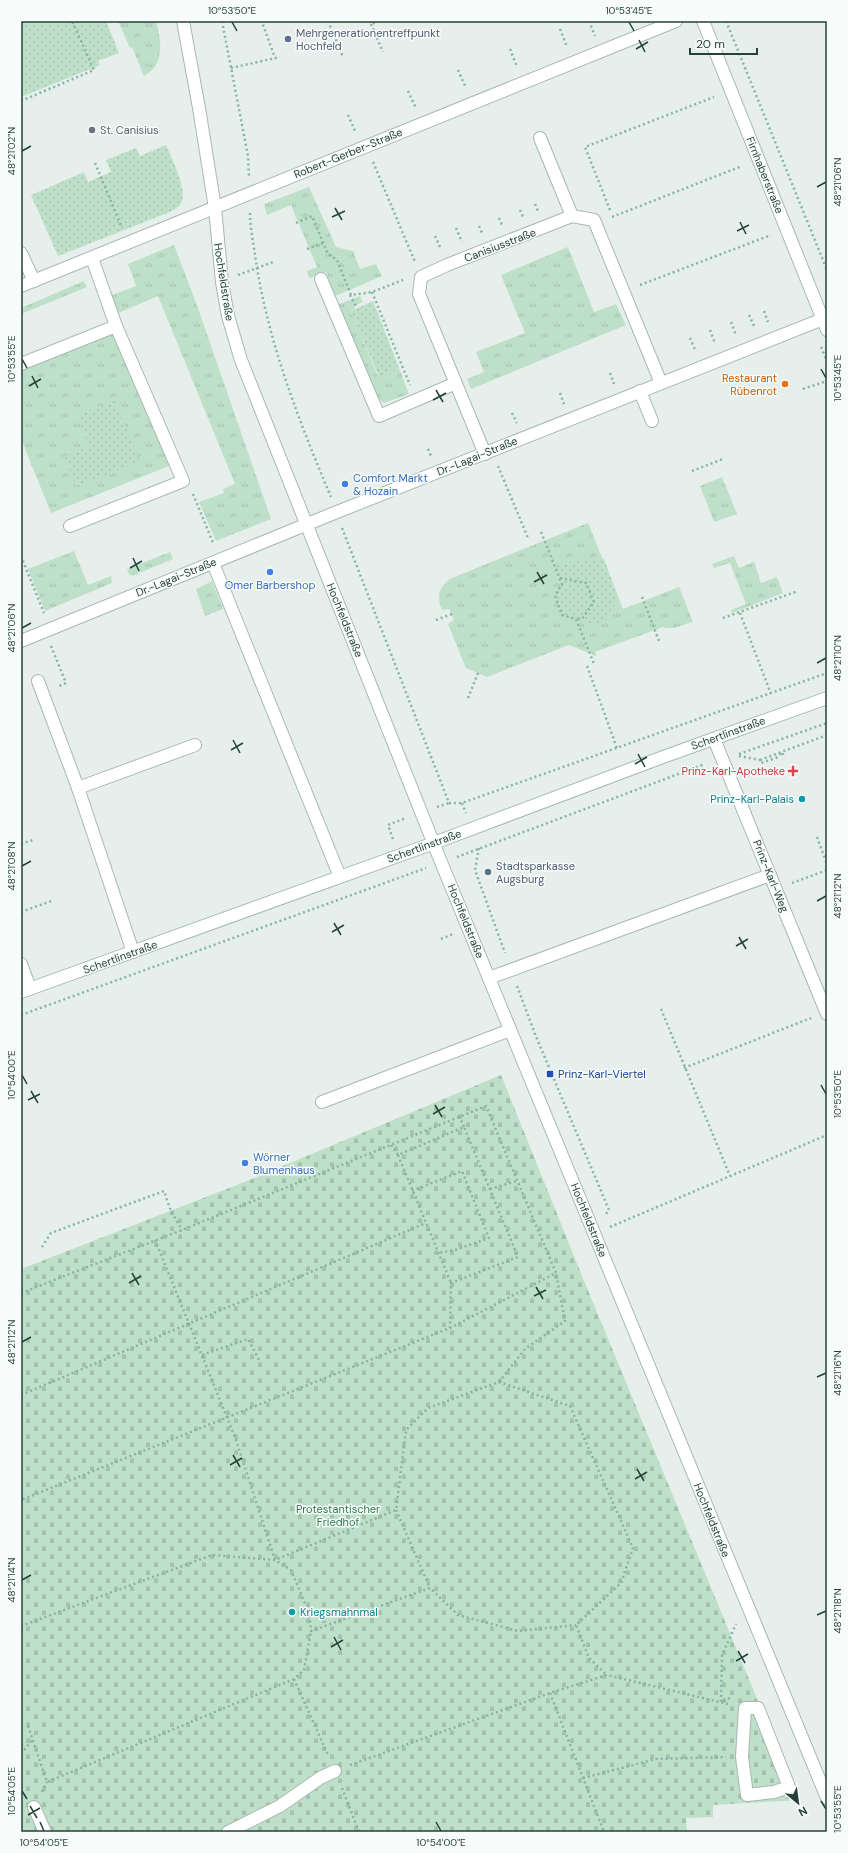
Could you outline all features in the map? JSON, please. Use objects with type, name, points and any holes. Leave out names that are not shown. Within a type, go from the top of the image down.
[{"type":"street","name":"Hochfeldstraße","points":[[183,21],[215,208],[222,282],[228,316],[241,360],[441,862],[827,1798]]},
{"type":"street","name":"Robert-Gerber-Straße","points":[[21,286],[676,21]]},
{"type":"street","name":"Firnhaberstraße","points":[[703,21],[825,324]]},
{"type":"street","points":[[540,138],[572,216],[594,220],[661,383]]},
{"type":"street","name":"Canisiusstraße","points":[[421,280],[447,265],[572,216]]},
{"type":"street","points":[[21,253],[34,281]]},
{"type":"street","points":[[70,526],[183,481],[116,326],[92,258]]},
{"type":"street","points":[[321,279],[379,416],[456,383]]},
{"type":"street","points":[[421,280],[419,294],[456,383],[488,452]]},
{"type":"street","name":"Dr.-Lagai-Straße","points":[[21,641],[337,512],[640,391],[825,324]]},
{"type":"street","points":[[21,364],[116,326]]},
{"type":"street","points":[[640,391],[652,422]]},
{"type":"street","points":[[213,563],[340,877]]},
{"type":"street","points":[[38,681],[78,788],[133,952]]},
{"type":"street","name":"Schertlinstraße","points":[[26,990],[434,843],[714,738],[827,698]]},
{"type":"street","name":"Prinz-Karl-Weg","points":[[714,738],[827,1013]]},
{"type":"street","points":[[78,788],[195,745]]},
{"type":"street","points":[[489,978],[770,875]]},
{"type":"street","points":[[21,964],[26,990]]},
{"type":"street","points":[[322,1102],[510,1030]]},
{"type":"street","points":[[745,1708],[758,1708],[789,1787],[774,1792],[746,1795],[742,1757],[745,1708]]},
{"type":"street","points":[[228,1832],[280,1806],[320,1778],[335,1771]]},
{"type":"street","points":[[34,1806],[46,1832]]},
{"type":"path","points":[[21,101],[94,70],[72,21]]},
{"type":"path","points":[[222,21],[248,156],[250,217],[257,268],[267,321],[300,424],[337,512],[344,536],[449,803],[462,803],[772,694],[827,673]]},
{"type":"path","points":[[264,21],[262,22],[275,58]]},
{"type":"path","points":[[328,21],[343,57]]},
{"type":"path","points":[[379,21],[371,22],[383,52]]},
{"type":"path","points":[[726,21],[827,270]]},
{"type":"path","points":[[231,68],[280,57]]},
{"type":"path","points":[[615,224],[585,147],[718,95]]},
{"type":"path","points":[[373,162],[421,280]]},
{"type":"path","points":[[95,163],[128,243]]},
{"type":"path","points":[[612,217],[747,164]]},
{"type":"path","points":[[296,223],[312,216],[328,254],[337,260],[357,308]]},
{"type":"path","points":[[638,280],[641,286],[775,234]]},
{"type":"path","points":[[307,249],[323,243]]},
{"type":"path","points":[[222,282],[273,262]]},
{"type":"path","points":[[352,295],[372,292],[409,278],[421,280]]},
{"type":"path","points":[[372,292],[416,400]]},
{"type":"path","points":[[803,389],[827,381]]},
{"type":"path","points":[[488,452],[528,538]]},
{"type":"path","points":[[692,471],[723,459]]},
{"type":"path","points":[[201,513],[213,543]]},
{"type":"path","points":[[541,532],[562,584],[555,596],[562,615],[582,619],[594,602],[586,583],[560,578]]},
{"type":"path","points":[[21,556],[51,628]]},
{"type":"path","points":[[723,618],[798,591]]},
{"type":"path","points":[[642,596],[659,641]]},
{"type":"path","points":[[740,613],[772,694]]},
{"type":"path","points":[[436,620],[452,614]]},
{"type":"path","points":[[576,619],[594,664]]},
{"type":"path","points":[[56,659],[62,674]]},
{"type":"path","points":[[587,666],[617,748]]},
{"type":"path","points":[[468,698],[478,673]]},
{"type":"path","points":[[827,723],[737,755],[760,760],[761,763],[776,758],[782,752],[827,735]]},
{"type":"path","points":[[782,752],[784,758]]},
{"type":"path","points":[[21,1014],[480,848],[696,767],[723,759]]},
{"type":"path","points":[[817,837],[827,864]]},
{"type":"path","points":[[21,844],[33,840]]},
{"type":"path","points":[[480,848],[475,870],[535,1034],[609,1210],[594,1234]]},
{"type":"path","points":[[776,889],[827,870]]},
{"type":"path","points":[[21,912],[54,900]]},
{"type":"path","points":[[661,1009],[684,1068],[730,1176]]},
{"type":"path","points":[[684,1068],[827,1013]]},
{"type":"path","points":[[21,1293],[182,1230],[486,1106],[556,1274],[565,1321],[525,1349],[499,1382],[428,1408],[406,1430],[396,1510],[430,1588],[458,1615],[518,1631],[576,1625],[621,1583],[634,1548],[570,1406],[499,1382]]},
{"type":"path","points":[[451,1282],[518,1257],[459,1116]]},
{"type":"path","points":[[398,1155],[464,1127]]},
{"type":"path","points":[[594,1234],[827,1135]]},
{"type":"path","points":[[391,1145],[398,1155],[451,1282],[450,1328]]},
{"type":"path","points":[[412,1190],[462,1171],[489,1238],[455,1250],[438,1253]]},
{"type":"path","points":[[490,1189],[517,1181]]},
{"type":"path","points":[[42,1246],[51,1233],[164,1191],[171,1211],[182,1230]]},
{"type":"path","points":[[21,1395],[426,1223]]},
{"type":"path","points":[[28,1726],[47,1782],[294,1679],[304,1670],[311,1631],[309,1613],[291,1570],[275,1560],[228,1418],[155,1240]]},
{"type":"path","points":[[21,1500],[450,1328],[556,1274]]},
{"type":"path","points":[[202,1355],[248,1339],[259,1360]]},
{"type":"path","points":[[21,1626],[212,1555],[275,1560],[396,1510]]},
{"type":"path","points":[[311,1631],[430,1588]]},
{"type":"path","points":[[721,1702],[722,1655],[731,1633],[748,1605]]},
{"type":"path","points":[[576,1625],[589,1658],[607,1675],[721,1702],[734,1696]]},
{"type":"path","points":[[335,1771],[550,1693],[607,1675]]},
{"type":"path","points":[[294,1679],[335,1771],[359,1832]]},
{"type":"path","points":[[550,1693],[604,1832]]},
{"type":"path","points":[[21,1754],[33,1739]]},
{"type":"path","points":[[583,1778],[656,1759],[742,1757]]},
{"type":"green space","points":[[21,21],[106,21],[119,53],[98,61],[100,65],[21,97]]},
{"type":"green space","points":[[118,21],[156,21],[160,44],[159,59],[151,71],[144,76],[132,47],[130,48]]},
{"type":"green space","points":[[166,145],[179,175],[183,192],[179,206],[170,212],[58,256],[31,195],[84,172],[88,182],[111,172],[106,160],[136,148],[140,156]]},
{"type":"green space","points":[[309,187],[336,247],[353,251],[360,269],[376,264],[382,276],[335,296],[326,272],[309,278],[307,271],[317,267],[291,205],[267,215],[264,204]]},
{"type":"green space","points":[[174,245],[198,308],[271,519],[216,541],[199,502],[224,493],[223,489],[235,484],[158,296],[116,314],[110,296],[136,286],[128,264]]},
{"type":"green space","points":[[568,247],[594,312],[616,304],[626,325],[471,389],[467,379],[484,372],[476,352],[525,333],[501,275]]},
{"type":"green space","points":[[84,281],[87,287],[21,314],[21,308]]},
{"type":"green space","points":[[360,296],[363,302],[354,306],[355,309],[351,310],[378,377],[399,368],[409,394],[384,403],[377,398],[337,305]]},
{"type":"green space","points":[[373,301],[399,368],[379,377],[351,311]]},
{"type":"green space","points":[[116,331],[174,464],[51,513],[21,439],[21,370]]},
{"type":"green space","points":[[114,400],[140,461],[77,487],[64,457],[89,446],[77,416]]},
{"type":"green space","points":[[722,477],[737,514],[714,522],[700,486]]},
{"type":"green space","points":[[588,523],[623,609],[679,587],[693,622],[674,628],[663,627],[595,652],[596,656],[569,645],[487,677],[466,668],[448,624],[454,620],[449,609],[442,610],[440,605],[439,596],[444,584],[452,578]]},
{"type":"green space","points":[[74,551],[88,585],[111,576],[112,583],[45,611],[28,569]]},
{"type":"green space","points":[[170,552],[173,559],[132,576],[129,574],[127,569]]},
{"type":"green space","points":[[734,556],[739,568],[754,562],[761,583],[777,577],[783,593],[732,613],[731,610],[746,604],[730,563],[714,568],[712,564]]},
{"type":"green space","points":[[604,559],[619,599],[598,626],[562,615],[555,596],[562,584],[554,564]]},
{"type":"green space","points":[[212,581],[223,609],[205,616],[196,589]]},
{"type":"green space","name":"Protestantischer Friedhof","points":[[501,1075],[582,1276],[799,1800],[713,1805],[713,1817],[686,1818],[687,1832],[21,1832],[21,1269],[247,1181]]},
{"type":"place","name":"Mehrgenerationentreffpunkt Hochfeld","points":[[288,39]]},
{"type":"place","name":"St. Canisius","points":[[92,130]]},
{"type":"place","name":"Restaurant Rübenrot","points":[[785,384]]},
{"type":"place","name":"Comfort Markt & Hozain","points":[[345,484]]},
{"type":"place","name":"Omer Barbershop","points":[[270,572]]},
{"type":"place","name":"Prinz-Karl-Apotheke","points":[[793,771]]},
{"type":"place","name":"Prinz-Karl-Palais","points":[[802,799]]},
{"type":"place","name":"Stadtsparkasse Augsburg","points":[[488,872]]},
{"type":"place","name":"Prinz-Karl-Viertel","points":[[550,1074]]},
{"type":"place","name":"Wörner Blumenhaus","points":[[245,1163]]},
{"type":"place","name":"Kriegsmahnmal","points":[[292,1612]]}]
